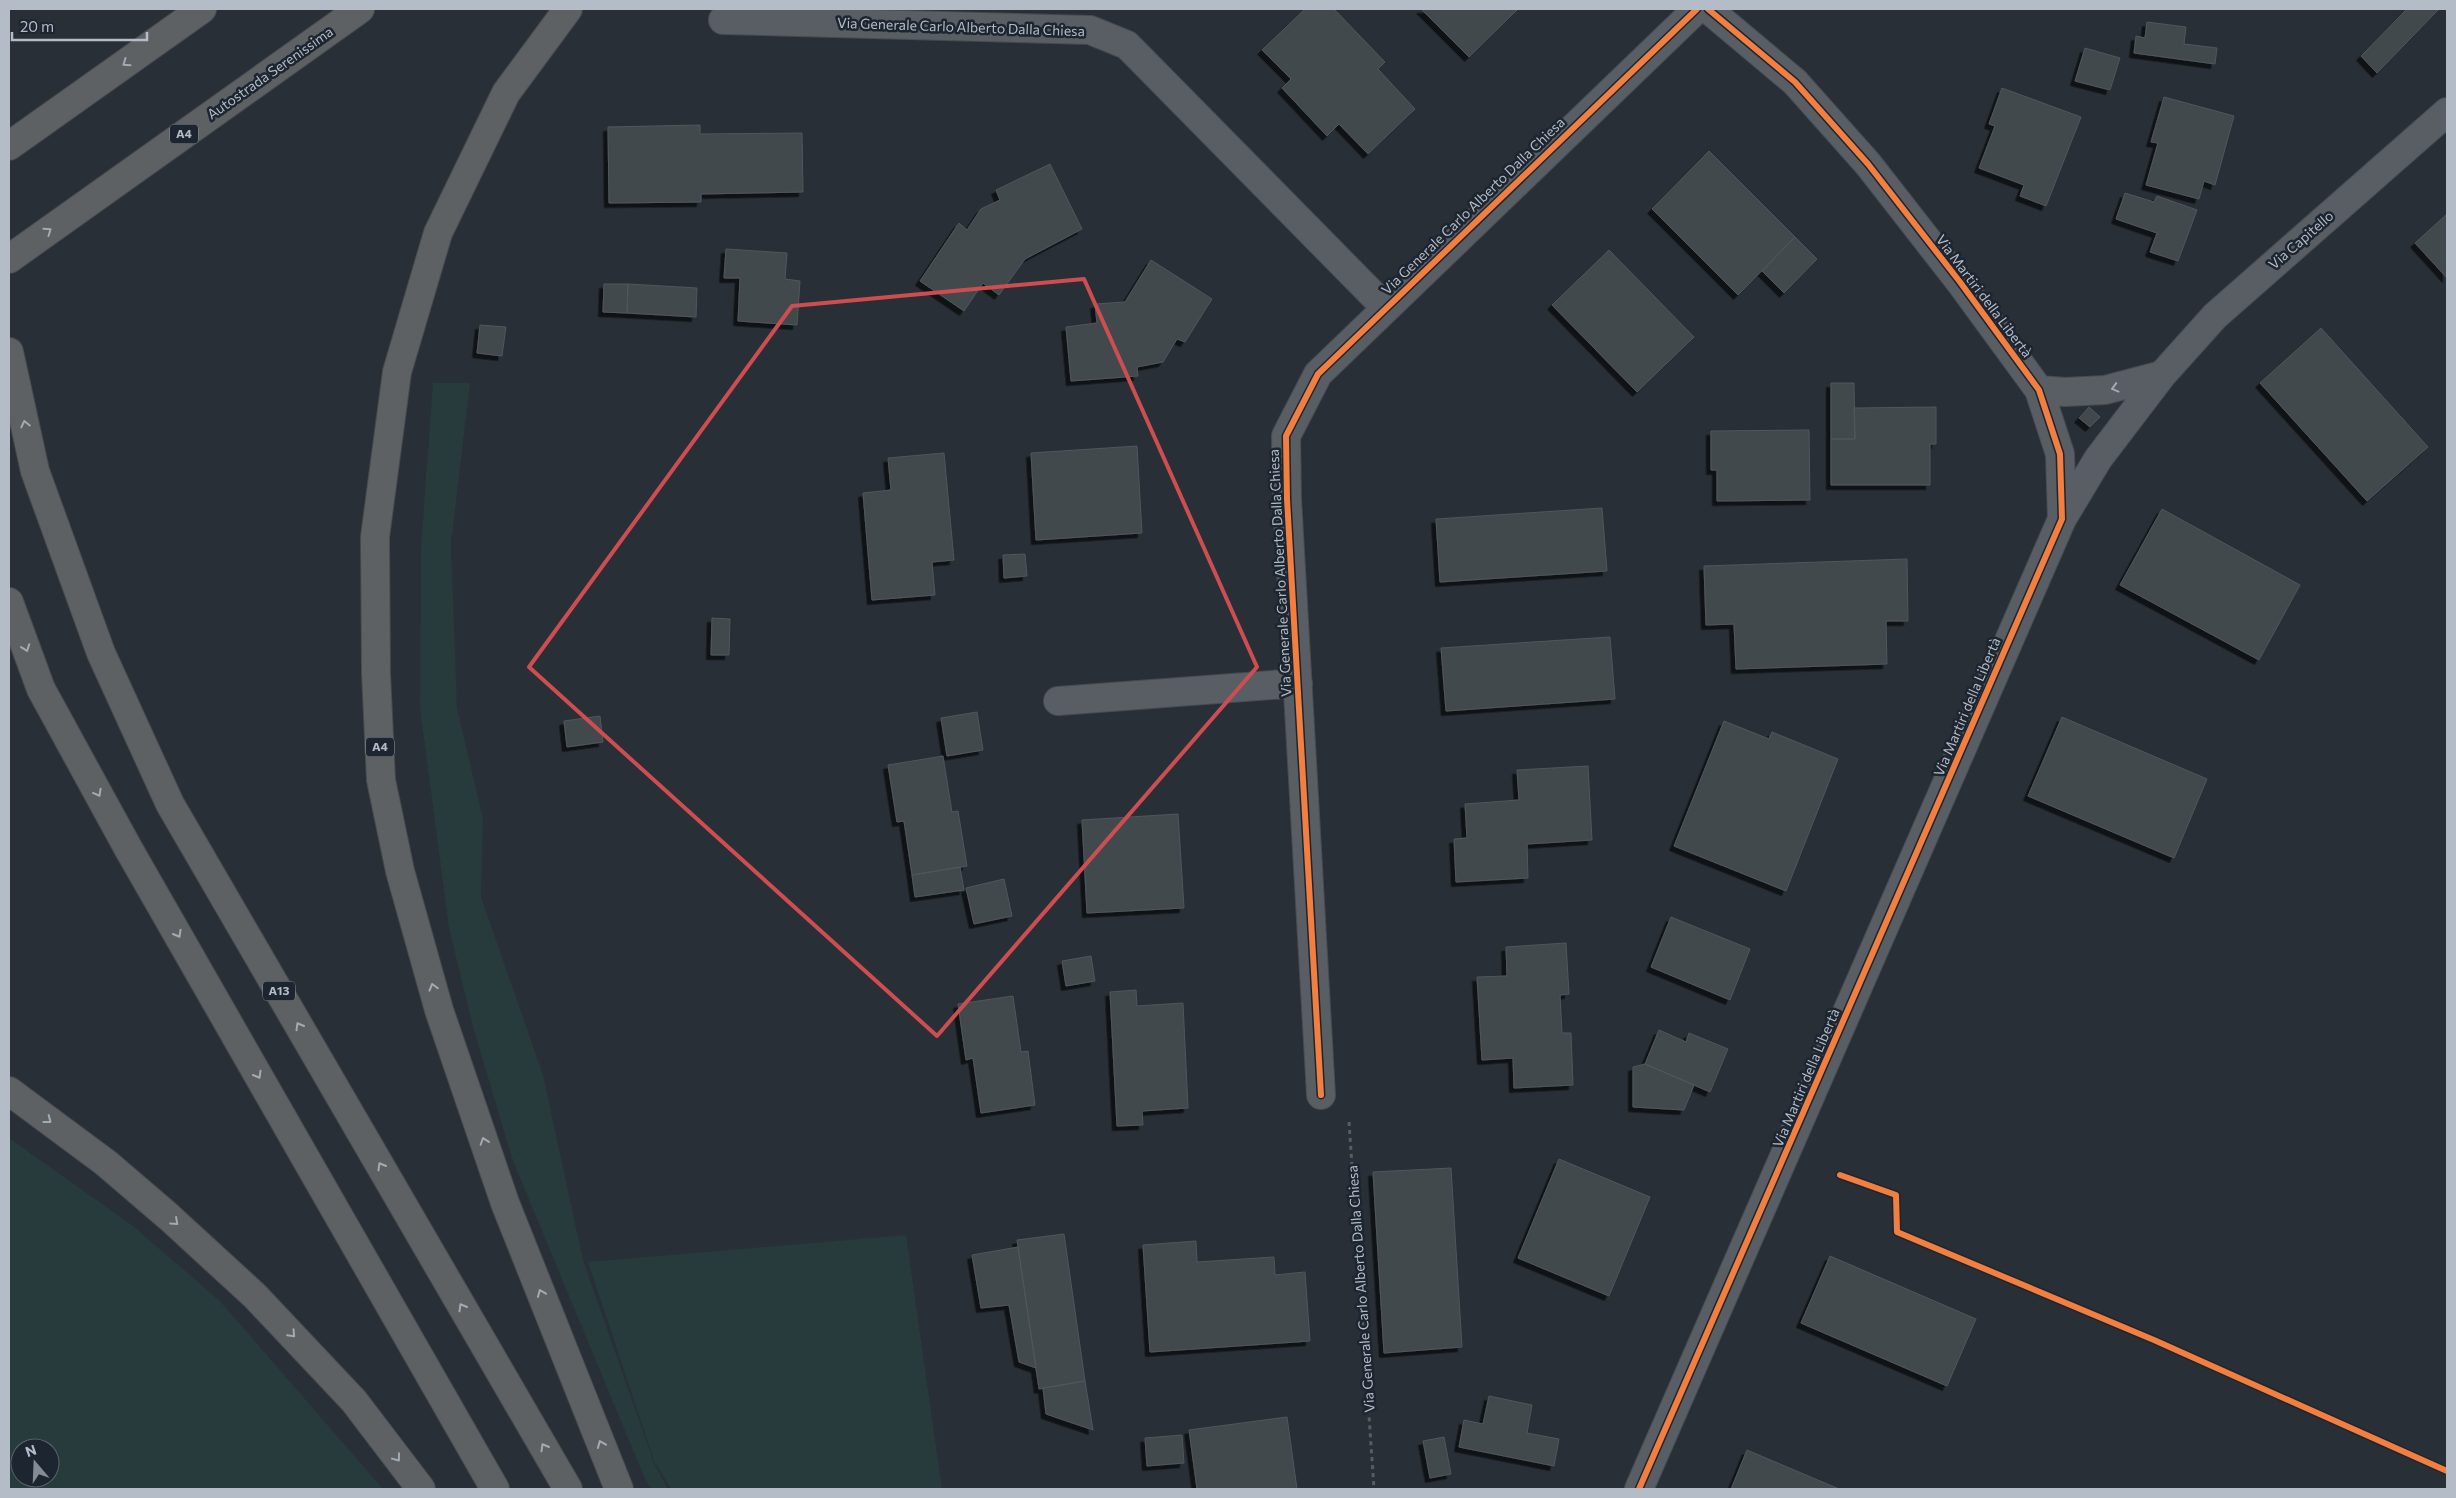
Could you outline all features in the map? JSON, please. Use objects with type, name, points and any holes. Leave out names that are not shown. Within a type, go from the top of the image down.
[{"type":"highway","points":[[166,35],[190,9]]},
{"type":"highway","points":[[9,146],[202,9]]},
{"type":"highway","name":"Autostrada Serenissima","points":[[9,259],[360,9]]},
{"type":"highway","name":"A4","points":[[568,9],[506,94],[438,232],[397,372],[375,537],[376,673],[381,780],[400,872],[440,1010],[505,1203],[619,1489]]},
{"type":"highway","name":"A13","points":[[9,352],[35,471],[101,653],[170,804],[568,1489]]},
{"type":"highway","points":[[9,602],[41,689],[133,857],[494,1489]]},
{"type":"highway","points":[[9,1091],[106,1163],[255,1296],[354,1401],[421,1489]]},
{"type":"street","name":"Via Generale Carlo Alberto Dalla Chiesa","points":[[1322,1095],[1287,498],[1286,436],[1318,374],[1697,9]]},
{"type":"street","name":"Via Martiri della Libertà","points":[[1639,1489],[2062,519],[2060,454],[2038,390],[1960,282],[1868,164],[1794,82],[1708,9]]},
{"type":"street","name":"Via Generale Carlo Alberto Dalla Chiesa","points":[[723,20],[1090,30],[1126,45],[1386,308]]},
{"type":"street","name":"Via Capitello","points":[[2062,519],[2098,460],[2162,375],[2215,316],[2447,112]]},
{"type":"street","points":[[2038,390],[2065,392],[2105,390],[2162,375]]},
{"type":"street","name":"Via Generale Carlo Alberto Dalla Chiesa","points":[[1058,701],[1298,683]]},
{"type":"highlighted area","points":[[1084,279],[1257,667],[937,1036],[529,667],[792,306]]},
{"type":"shaded area","points":[[433,383],[470,383],[451,544],[457,708],[483,819],[481,897],[543,1075],[583,1260],[654,1463],[668,1489],[651,1489],[645,1479],[513,1161],[473,1027],[449,928],[420,708],[421,547]]},
{"type":"shaded area","points":[[9,1138],[133,1226],[220,1301],[383,1489],[9,1489]]},
{"type":"shaded area","points":[[906,1235],[942,1489],[671,1489],[654,1461],[588,1262]]},
{"type":"building","points":[[1305,9],[1334,9],[1385,62],[1378,69],[1415,109],[1368,154],[1339,124],[1327,136],[1282,88],[1291,79],[1262,50]]},
{"type":"building","points":[[1421,9],[1518,9],[1469,57]]},
{"type":"building","points":[[2407,9],[2439,9],[2377,73],[2361,56]]},
{"type":"building","points":[[2147,22],[2186,27],[2184,44],[2217,48],[2215,64],[2134,53],[2136,36],[2145,38]]},
{"type":"building","points":[[2085,48],[2120,58],[2110,90],[2075,81]]},
{"type":"building","points":[[2002,88],[2081,117],[2046,206],[2020,196],[2024,185],[1979,168],[1995,126],[1989,124]]},
{"type":"building","points":[[2164,97],[2234,116],[2215,185],[2204,181],[2199,199],[2146,185],[2158,143],[2151,142]]},
{"type":"building","points":[[700,125],[700,134],[802,133],[803,192],[701,194],[701,202],[609,203],[608,127]]},
{"type":"building","points":[[1709,151],[1795,237],[1738,295],[1652,209]]},
{"type":"building","points":[[1050,164],[1082,229],[1025,259],[999,295],[983,283],[964,311],[920,281],[959,223],[967,230],[981,209],[1000,200],[996,190]]},
{"type":"building","points":[[2125,193],[2154,202],[2157,196],[2197,210],[2178,261],[2150,252],[2157,233],[2116,219]]},
{"type":"building","points":[[2447,214],[2447,278],[2415,243]]},
{"type":"building","points":[[1795,237],[1817,259],[1784,293],[1762,271]]},
{"type":"building","points":[[726,249],[787,253],[785,279],[800,281],[797,325],[738,321],[740,278],[724,278]]},
{"type":"building","points":[[1609,250],[1694,337],[1637,392],[1552,305]]},
{"type":"building","points":[[1151,260],[1212,299],[1185,342],[1177,339],[1163,362],[1137,367],[1138,376],[1071,381],[1066,327],[1097,323],[1095,304],[1125,302]]},
{"type":"building","points":[[604,284],[628,284],[627,313],[603,312]]},
{"type":"building","points":[[628,284],[697,288],[696,317],[627,313]]},
{"type":"building","points":[[480,325],[506,327],[502,356],[477,353]]},
{"type":"building","points":[[2321,328],[2428,447],[2367,501],[2260,383]]},
{"type":"building","points":[[1831,383],[1854,383],[1855,439],[1831,439]]},
{"type":"building","points":[[1936,407],[1936,444],[1930,444],[1930,485],[1831,485],[1831,439],[1855,439],[1854,408]]},
{"type":"building","points":[[2089,407],[2100,417],[2090,427],[2079,418]]},
{"type":"building","points":[[1809,430],[1810,500],[1717,501],[1717,470],[1711,470],[1711,431]]},
{"type":"building","points":[[1137,446],[1142,533],[1036,540],[1031,453]]},
{"type":"building","points":[[944,453],[954,560],[932,562],[935,595],[872,600],[863,493],[891,490],[888,458]]},
{"type":"building","points":[[1602,508],[1607,571],[1440,582],[1436,519]]},
{"type":"building","points":[[2162,509],[2300,585],[2259,660],[2120,585]]},
{"type":"building","points":[[1025,554],[1027,576],[1004,578],[1003,555]]},
{"type":"building","points":[[1907,559],[1908,621],[1886,621],[1887,664],[1736,669],[1734,624],[1706,625],[1704,566]]},
{"type":"building","points":[[712,618],[730,619],[729,655],[711,655]]},
{"type":"building","points":[[1610,637],[1615,699],[1446,711],[1441,648]]},
{"type":"building","points":[[977,712],[983,750],[947,756],[941,718]]},
{"type":"building","points":[[600,716],[603,742],[567,747],[564,721]]},
{"type":"building","points":[[2062,717],[2207,779],[2174,858],[2028,796]]},
{"type":"building","points":[[1724,721],[1769,739],[1772,732],[1838,759],[1786,891],[1674,846]]},
{"type":"building","points":[[943,756],[952,812],[958,811],[967,866],[912,875],[904,821],[897,822],[888,765]]},
{"type":"building","points":[[1588,766],[1592,840],[1527,844],[1528,878],[1456,882],[1454,839],[1467,838],[1465,804],[1519,800],[1517,770]]},
{"type":"building","points":[[1178,814],[1184,908],[1087,913],[1082,820]]},
{"type":"building","points":[[960,867],[964,890],[915,897],[912,875]]},
{"type":"building","points":[[1004,879],[1012,916],[974,924],[966,888]]},
{"type":"building","points":[[1671,917],[1750,949],[1730,1000],[1651,967]]},
{"type":"building","points":[[1566,943],[1569,994],[1560,995],[1562,1033],[1571,1033],[1573,1085],[1514,1088],[1513,1058],[1482,1060],[1477,977],[1507,976],[1506,947]]},
{"type":"building","points":[[1091,956],[1095,981],[1066,986],[1062,961]]},
{"type":"building","points":[[1136,990],[1137,1006],[1183,1003],[1188,1108],[1142,1111],[1143,1125],[1117,1126],[1110,992]]},
{"type":"building","points":[[1013,996],[1021,1052],[1028,1051],[1035,1105],[981,1113],[973,1058],[966,1060],[958,1004]]},
{"type":"building","points":[[1659,1030],[1686,1042],[1689,1033],[1728,1049],[1710,1092],[1645,1064]]},
{"type":"building","points":[[1645,1064],[1694,1085],[1684,1110],[1633,1107],[1633,1067]]},
{"type":"building","points":[[1559,1159],[1650,1197],[1609,1296],[1518,1258]]},
{"type":"building","points":[[1451,1168],[1462,1347],[1384,1353],[1373,1172]]},
{"type":"building","points":[[1064,1234],[1085,1381],[1039,1389],[1017,1240]]},
{"type":"building","points":[[1196,1241],[1197,1262],[1274,1257],[1275,1275],[1305,1272],[1310,1341],[1150,1352],[1143,1245]]},
{"type":"building","points":[[1018,1247],[1036,1368],[1019,1362],[1009,1305],[981,1308],[972,1255]]},
{"type":"building","points":[[1830,1256],[1976,1319],[1947,1386],[1801,1323]]},
{"type":"building","points":[[1085,1381],[1093,1430],[1046,1414],[1043,1388]]},
{"type":"building","points":[[1489,1396],[1532,1405],[1527,1433],[1559,1439],[1554,1466],[1459,1447],[1464,1420],[1483,1424]]},
{"type":"building","points":[[1287,1417],[1297,1489],[1197,1489],[1189,1430]]},
{"type":"building","points":[[1182,1435],[1184,1463],[1147,1466],[1145,1438]]},
{"type":"building","points":[[1444,1437],[1451,1474],[1430,1478],[1423,1441]]},
{"type":"building","points":[[1747,1450],[1839,1489],[1731,1489]]},
{"type":"cycle path","points":[[1321,1095],[1287,499],[1286,436],[1318,374],[1697,9]]},
{"type":"cycle path","points":[[1639,1489],[2062,519],[2060,454],[2039,390],[1960,282],[1868,164],[1795,82],[1708,9]]},
{"type":"cycle path","points":[[1840,1175],[1896,1195],[1897,1232],[2154,1340],[2447,1471]]}]
